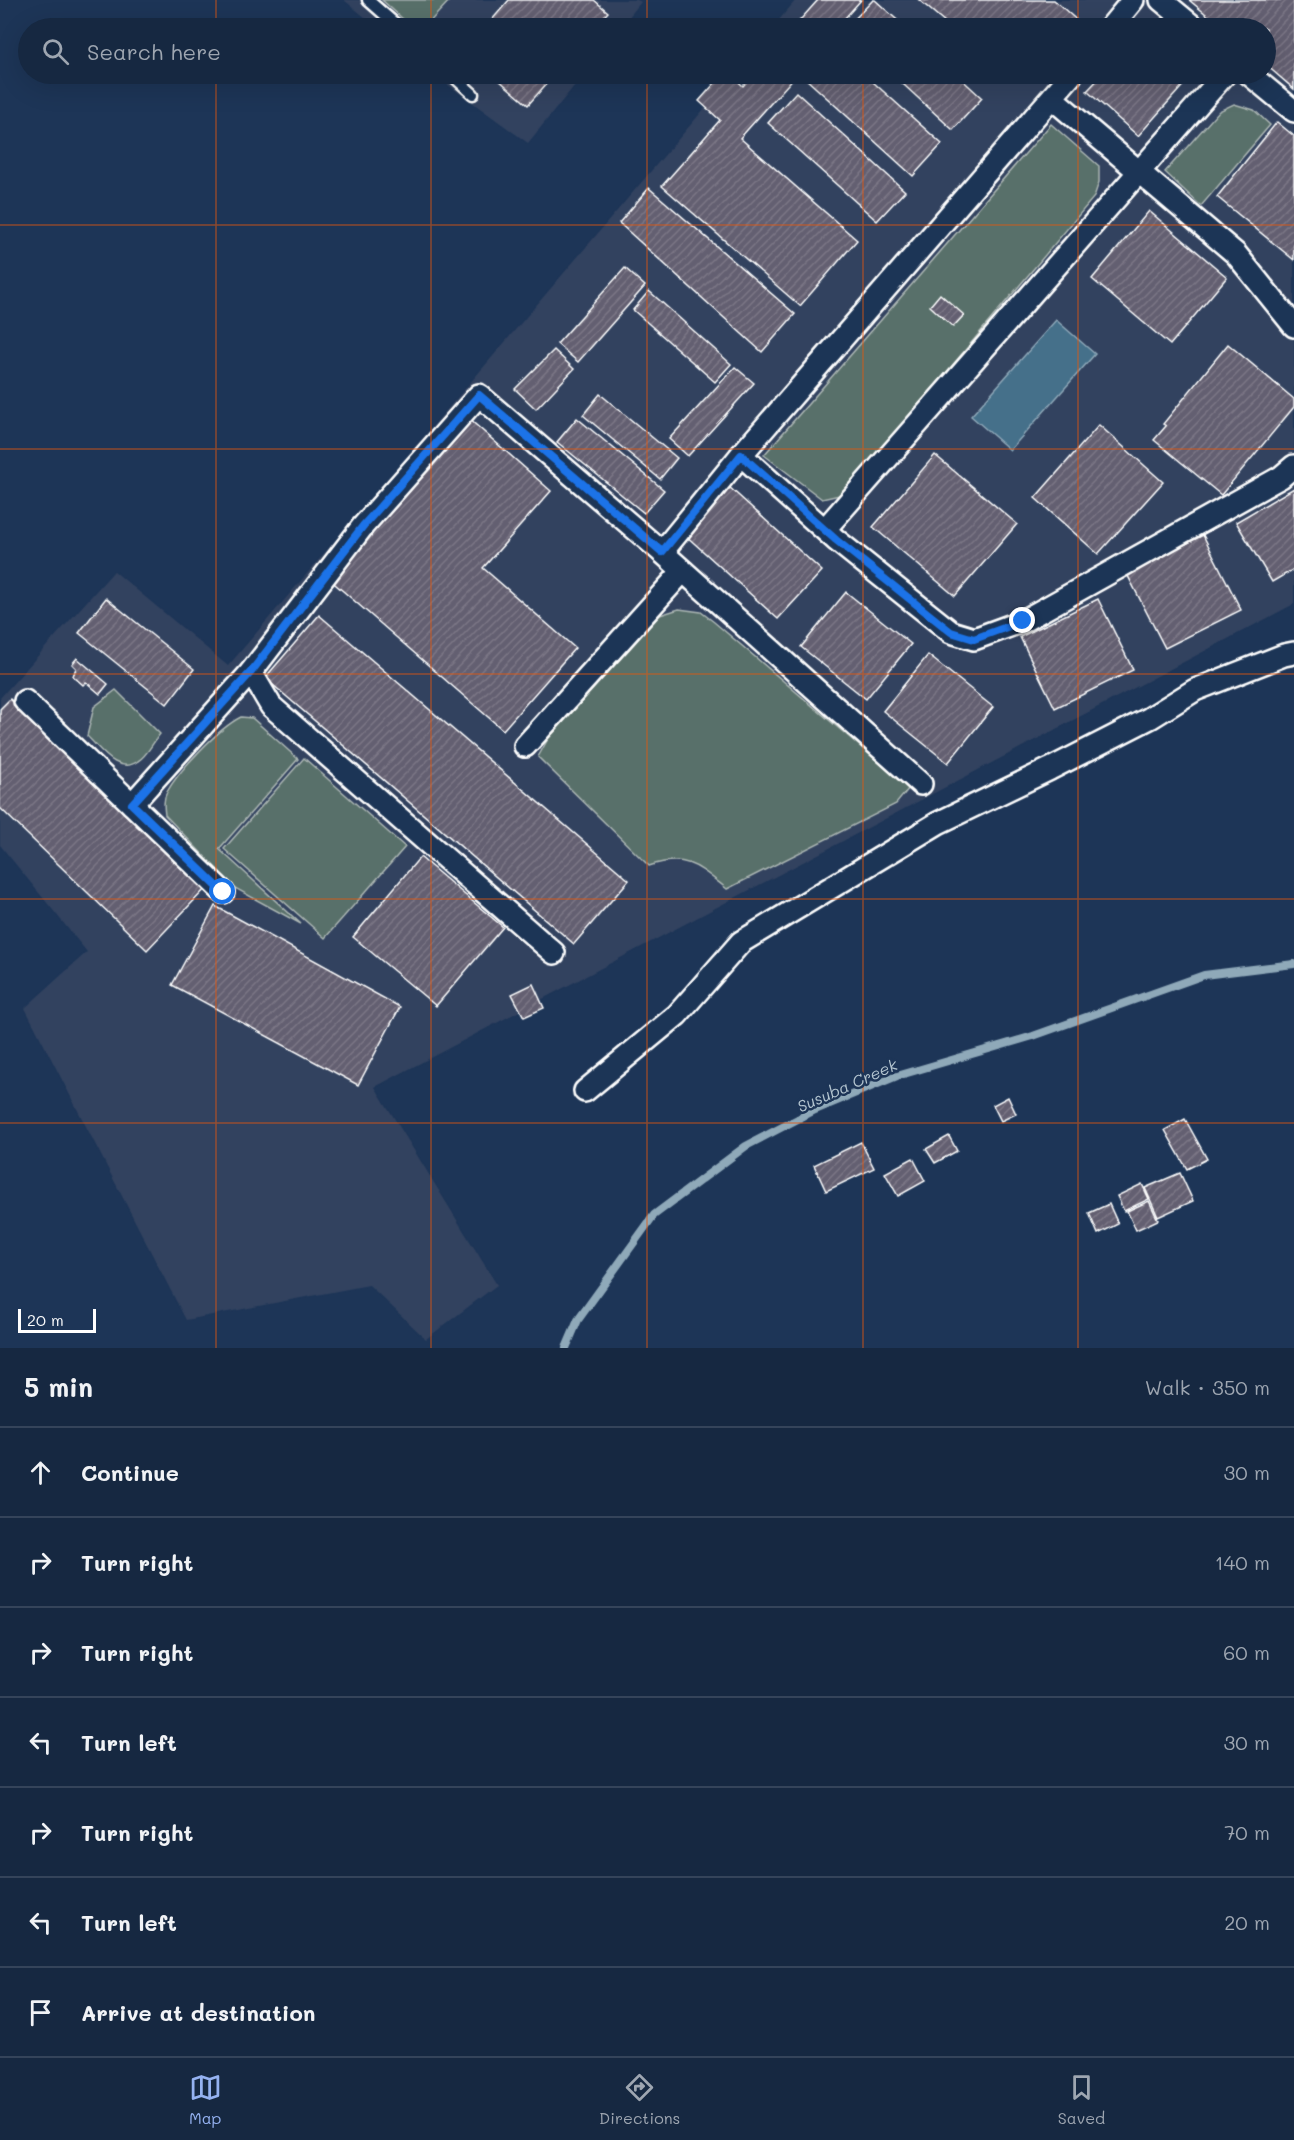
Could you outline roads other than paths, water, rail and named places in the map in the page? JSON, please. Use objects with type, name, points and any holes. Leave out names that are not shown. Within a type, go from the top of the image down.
[{"type":"street","points":[[1118,18],[1133,0]]},
{"type":"street","points":[[1161,0],[1183,18]]},
{"type":"street","points":[[662,552],[741,455],[1064,84]]},
{"type":"street","points":[[825,529],[1216,84]]},
{"type":"street","points":[[1262,84],[1294,111]]},
{"type":"street","points":[[1052,98],[1236,254],[1294,326]]},
{"type":"street","points":[[132,804],[251,672],[363,526],[479,395],[662,552],[921,784]]},
{"type":"street","points":[[741,455],[825,529],[951,632],[974,639],[1023,621],[1281,477],[1294,466]]},
{"type":"street","points":[[525,746],[683,571]]},
{"type":"street","points":[[585,1091],[677,1015],[741,942],[846,877],[938,823],[1150,718],[1195,690],[1294,653]]},
{"type":"street","points":[[251,672],[271,706],[555,953]]},
{"type":"street","points":[[25,701],[223,892]]},
{"type":"lane","points":[[368,0],[389,18]]},
{"type":"lane","points":[[462,84],[473,94]]},
{"type":"waterway","name":"Susuba Creek","points":[[566,1348],[578,1320],[654,1215],[746,1146],[815,1110],[897,1076],[1033,1036],[1204,975],[1294,964]]}]
